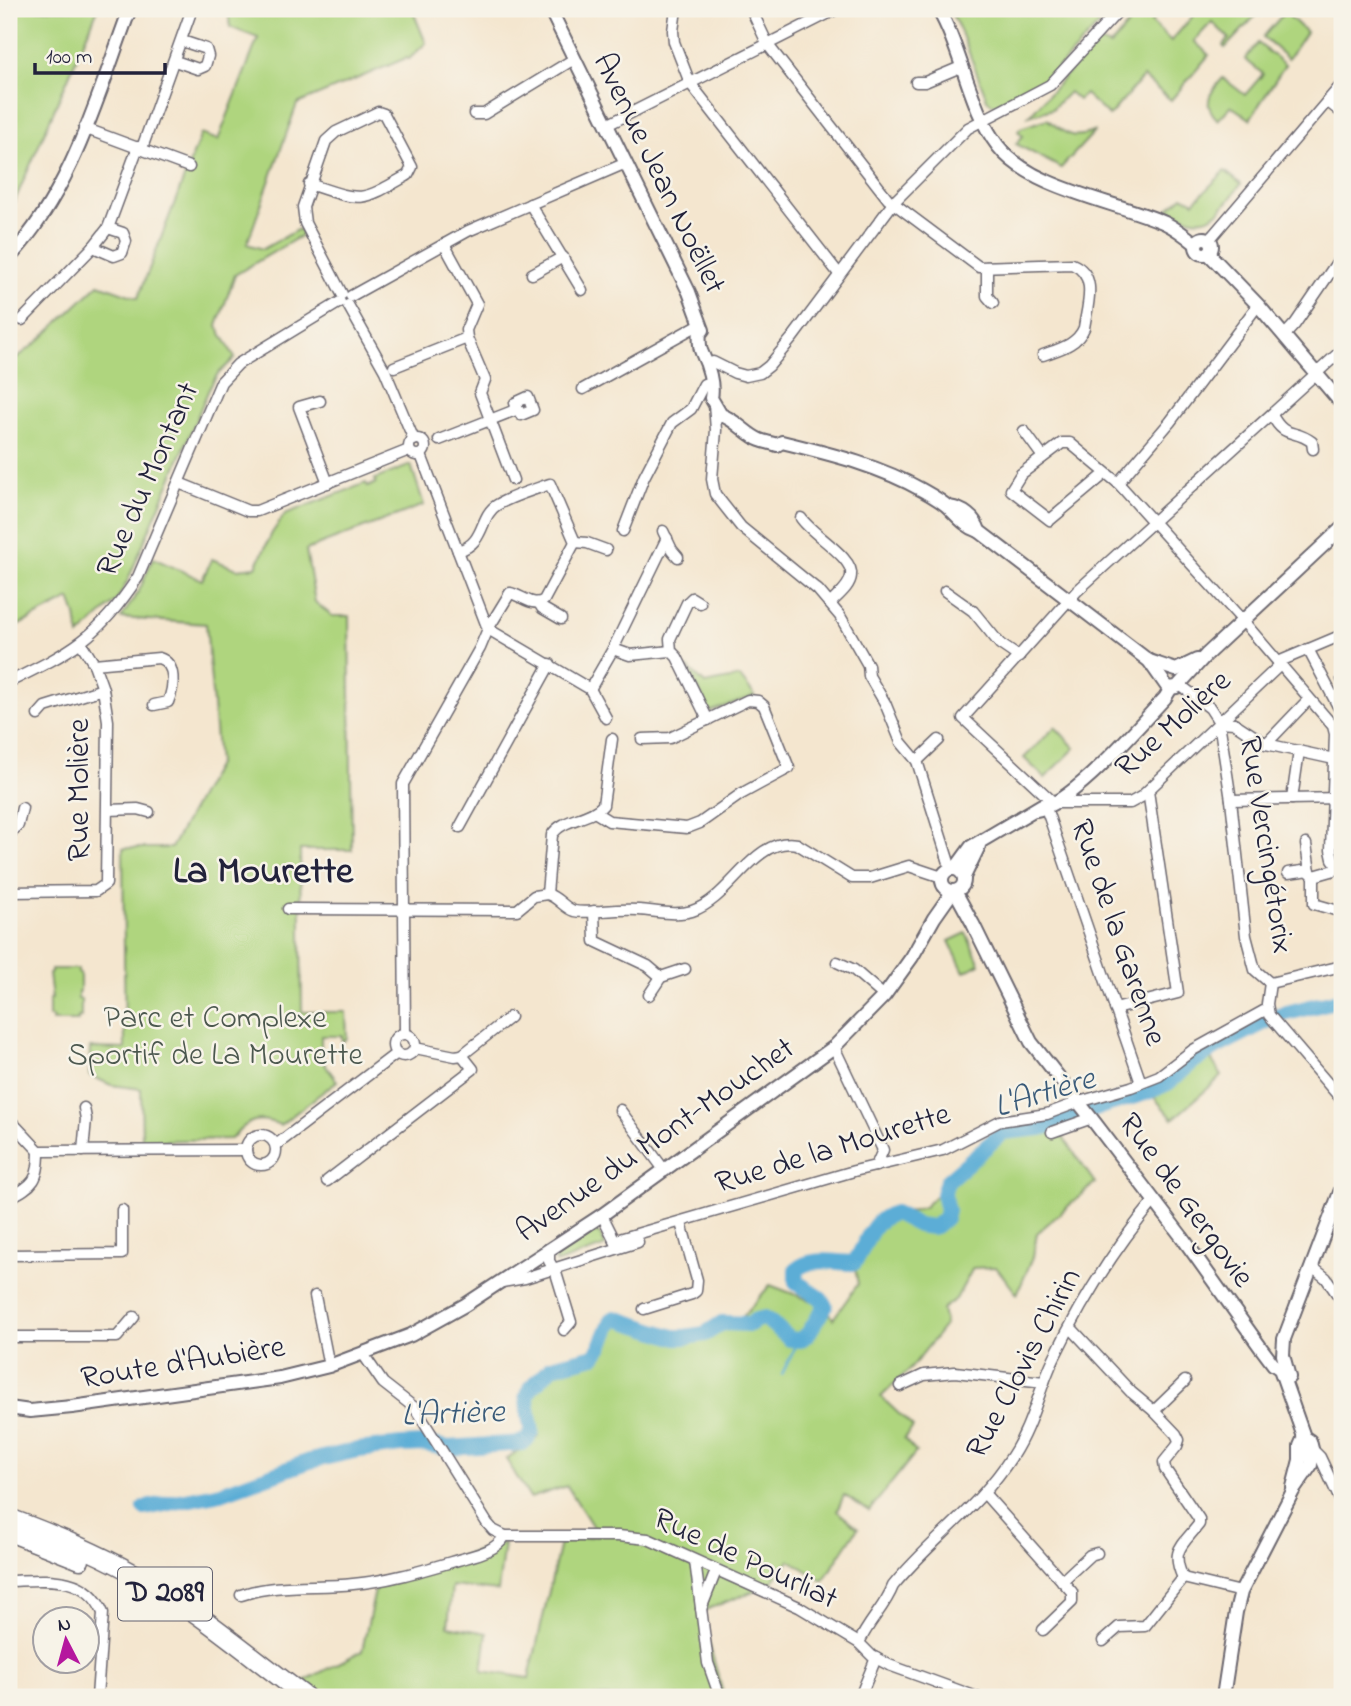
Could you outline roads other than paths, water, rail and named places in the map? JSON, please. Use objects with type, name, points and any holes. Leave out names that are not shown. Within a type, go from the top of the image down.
[{"type":"highway","name":"D 2089","points":[[9,1518],[94,1553],[146,1580],[306,1697]]},
{"type":"highway","name":"D 2089","points":[[9,1532],[93,1565],[142,1592],[208,1637],[287,1697]]},
{"type":"main road","points":[[9,258],[27,239],[54,199],[130,9]]},
{"type":"main road","name":"Avenue Jean Noëllet","points":[[550,9],[574,59],[612,122],[626,163],[689,292],[700,324],[702,352],[707,361],[712,392],[727,411],[727,417],[752,433],[769,435],[782,442],[877,468],[902,479],[949,508],[955,517],[979,531],[1070,599],[1172,680]]},
{"type":"main road","points":[[938,9],[952,34],[984,119],[998,146],[1020,168],[1034,176],[1166,224],[1196,244],[1203,238],[1342,404]]},
{"type":"main road","name":"Avenue du Mont-Mouchet","points":[[363,1354],[411,1335],[498,1283],[665,1171],[834,1047],[884,996],[912,957],[953,881],[980,843],[990,834],[1046,805],[1064,788],[1089,775],[1151,713],[1172,680],[1206,655],[1342,528]]},
{"type":"main road","name":"Rue de Gergovie","points":[[953,881],[974,923]]},
{"type":"main road","name":"Rue de Gergovie","points":[[953,881],[1031,1042],[1274,1358],[1272,1371],[1276,1379],[1286,1387],[1312,1449]]},
{"type":"main road","points":[[936,914],[965,909]]},
{"type":"main road","points":[[1274,1358],[1284,1339],[1342,1186]]},
{"type":"main road","name":"Route d'Aubière","points":[[9,1408],[30,1411],[72,1407],[280,1378],[363,1354]]},
{"type":"main road","points":[[1303,1432],[1300,1446],[1306,1462]]},
{"type":"main road","points":[[1223,1697],[1241,1592],[1312,1449]]},
{"type":"street","points":[[22,320],[108,228],[175,61],[192,9]]},
{"type":"street","points":[[676,9],[674,42],[690,83],[839,274]]},
{"type":"street","points":[[751,9],[768,45],[888,199],[979,267],[1072,264],[1088,275],[1090,284],[1082,335],[1076,341],[1044,355]]},
{"type":"street","points":[[612,122],[836,9]]},
{"type":"street","points":[[707,361],[746,376],[760,373],[793,337],[894,202],[968,128],[1050,85],[1120,9]]},
{"type":"street","points":[[175,61],[198,69],[205,66],[208,56],[206,50],[182,41]]},
{"type":"street","points":[[474,114],[484,114],[574,59]]},
{"type":"street","points":[[916,82],[925,82],[963,65]]},
{"type":"street","points":[[1209,246],[1342,84]]},
{"type":"street","points":[[1327,101],[1342,113]]},
{"type":"street","points":[[309,184],[360,199],[369,197],[408,175],[412,167],[384,114],[374,112],[336,132],[326,141],[309,184],[303,207],[305,223],[385,371],[414,440]]},
{"type":"street","points":[[84,128],[189,167]]},
{"type":"street","name":"Rue du Montant","points":[[9,682],[67,653],[112,615],[138,577],[220,382],[238,363],[482,224],[626,163]]},
{"type":"street","points":[[530,204],[582,290]]},
{"type":"street","points":[[93,247],[114,257],[122,253],[127,241],[123,233],[108,228]]},
{"type":"street","points":[[444,244],[477,304],[466,330],[467,338],[485,380],[480,393],[513,480]]},
{"type":"street","points":[[1284,336],[1342,255]]},
{"type":"street","points":[[532,274],[563,257]]},
{"type":"street","points":[[987,267],[986,296],[993,303]]},
{"type":"street","points":[[1118,483],[1170,422],[1258,305]]},
{"type":"street","points":[[583,389],[700,324]]},
{"type":"street","points":[[394,367],[467,338]]},
{"type":"street","points":[[1046,805],[963,718],[1070,599],[1342,349]]},
{"type":"street","points":[[623,531],[644,477],[672,423],[691,409],[704,384],[712,392],[716,430],[712,479],[718,501],[741,527],[831,603],[868,665],[869,676],[885,703],[901,742],[917,761],[919,775],[934,810],[953,881]]},
{"type":"street","points":[[439,440],[518,409],[515,403],[528,397],[531,403]]},
{"type":"street","points":[[320,401],[299,407],[328,483]]},
{"type":"street","points":[[1272,415],[1284,431],[1304,436],[1312,442],[1313,449]]},
{"type":"street","points":[[716,430],[727,417]]},
{"type":"street","points":[[1024,430],[1043,457]]},
{"type":"street","points":[[409,450],[410,443],[421,440],[426,445],[421,455]]},
{"type":"street","points":[[1106,473],[1050,520],[1011,490],[1021,474],[1065,442],[1106,473],[1118,483],[1243,621],[1309,699],[1337,724],[1334,759],[1337,798],[1331,850],[1333,859],[1341,869]]},
{"type":"street","points":[[179,483],[253,512],[409,450]]},
{"type":"street","points":[[409,450],[414,455],[421,455]]},
{"type":"street","points":[[421,455],[488,629],[590,689],[606,719]]},
{"type":"street","points":[[458,551],[474,543],[494,506],[550,484],[575,542]]},
{"type":"street","points":[[801,518],[807,528],[845,558],[850,566],[852,577],[831,603]]},
{"type":"street","points":[[590,689],[613,649],[665,534],[678,557]]},
{"type":"street","points":[[575,542],[606,550]]},
{"type":"street","points":[[539,603],[544,600],[575,542]]},
{"type":"street","points":[[945,592],[973,611],[1000,644],[1020,657]]},
{"type":"street","points":[[405,1033],[403,784],[510,593],[539,603],[542,608],[561,619]]},
{"type":"street","points":[[696,601],[687,603],[670,639],[671,651],[677,657],[708,720]]},
{"type":"street","points":[[1279,663],[1342,635]]},
{"type":"street","name":"Rue Molière","points":[[9,892],[96,891],[106,884],[108,721],[103,689],[94,664],[81,643]]},
{"type":"street","points":[[613,649],[630,655],[671,651]]},
{"type":"street","points":[[1308,649],[1342,714]]},
{"type":"street","points":[[94,664],[159,658],[167,661],[171,667],[173,690],[168,702],[154,705]]},
{"type":"street","name":"Rue Molière","points":[[1046,805],[1130,803],[1148,791],[1279,663]]},
{"type":"street","points":[[460,827],[550,664]]},
{"type":"street","name":"Rue Vercingétorix","points":[[1172,680],[1210,708],[1219,722],[1231,800],[1246,936],[1255,970],[1270,983]]},
{"type":"street","points":[[38,715],[45,707],[103,689]]},
{"type":"street","points":[[1266,744],[1309,699]]},
{"type":"street","points":[[596,814],[609,821],[687,828],[789,768],[764,706],[758,701],[748,701],[670,738],[642,738]]},
{"type":"street","points":[[1219,722],[1234,723],[1266,744],[1334,759]]},
{"type":"street","points":[[547,894],[554,831],[596,814],[603,806],[612,738]]},
{"type":"street","points":[[917,761],[939,740]]},
{"type":"street","points":[[1292,799],[1299,751]]},
{"type":"street","points":[[1115,1010],[1178,993],[1148,791]]},
{"type":"street","points":[[1231,800],[1337,798]]},
{"type":"street","name":"Rue de la Garenne","points":[[1046,805],[1140,1083]]},
{"type":"street","points":[[9,835],[18,825],[22,808]]},
{"type":"street","points":[[108,810],[138,809],[149,812]]},
{"type":"street","points":[[288,909],[501,911],[517,910],[534,897],[547,894],[577,912],[636,909],[664,913],[690,912],[722,894],[745,867],[763,852],[776,844],[788,842],[797,844],[852,878],[870,878],[909,866],[953,881]]},
{"type":"street","points":[[1306,844],[1312,873],[1314,904],[1342,912]]},
{"type":"street","points":[[1288,873],[1341,869]]},
{"type":"street","points":[[594,911],[595,941],[648,967],[661,977]]},
{"type":"street","points":[[837,962],[854,970],[884,996]]},
{"type":"street","points":[[1342,966],[1270,983],[1268,1012],[1342,1100]]},
{"type":"street","points":[[649,995],[661,977],[685,969]]},
{"type":"street","points":[[1052,1132],[1085,1110],[1158,1076],[1194,1049],[1268,1012]]},
{"type":"street","points":[[415,1048],[455,1056],[463,1055],[510,1017]]},
{"type":"street","points":[[405,1033],[414,1038],[415,1048],[407,1056],[397,1053],[393,1047],[394,1041],[398,1035],[405,1033]]},
{"type":"street","points":[[834,1047],[883,1150],[877,1166]]},
{"type":"street","points":[[276,1145],[267,1135],[258,1134],[251,1138],[246,1150],[248,1157],[253,1163],[266,1164],[274,1159],[276,1145],[397,1053]]},
{"type":"street","points":[[327,1181],[473,1069],[463,1055]]},
{"type":"street","points":[[83,1151],[86,1119],[84,1108]]},
{"type":"street","points":[[620,1110],[665,1171]]},
{"type":"street","name":"Rue de la Mourette","points":[[498,1283],[553,1269],[617,1245],[877,1166],[943,1150],[1000,1121],[1085,1110]]},
{"type":"street","points":[[9,1119],[39,1151],[246,1150]]},
{"type":"street","points":[[9,1198],[36,1178],[39,1151]]},
{"type":"street","name":"Rue Clovis Chirin","points":[[859,1643],[867,1625],[881,1609],[892,1586],[905,1570],[984,1493],[1012,1457],[1036,1409],[1054,1359],[1071,1328],[1115,1249],[1154,1201]]},
{"type":"street","points":[[9,1255],[122,1254],[122,1210]]},
{"type":"street","points":[[602,1215],[617,1245]]},
{"type":"street","name":"Rue de la Mourette","points":[[644,1308],[696,1291],[697,1280],[682,1226]]},
{"type":"street","points":[[549,1249],[547,1256],[571,1322],[564,1330]]},
{"type":"street","points":[[1311,1266],[1326,1278],[1342,1301]]},
{"type":"street","points":[[315,1296],[329,1366]]},
{"type":"street","points":[[9,1337],[117,1337],[134,1317]]},
{"type":"street","points":[[1071,1328],[1131,1392],[1177,1434],[1177,1446],[1164,1462],[1165,1469],[1199,1519],[1199,1524],[1177,1553],[1175,1560],[1183,1578]]},
{"type":"street","points":[[240,1595],[268,1589],[374,1581],[428,1569],[485,1552],[496,1547],[505,1536],[493,1531],[487,1523],[415,1408],[383,1383],[363,1354]]},
{"type":"street","points":[[900,1386],[924,1375],[954,1372],[1044,1382]]},
{"type":"street","points":[[1154,1411],[1185,1381]]},
{"type":"street","points":[[1312,1449],[1320,1457],[1342,1504]]},
{"type":"street","points":[[1306,1462],[1326,1472]]},
{"type":"street","points":[[984,1493],[1072,1592],[1072,1602],[1043,1630]]},
{"type":"street","name":"Rue de Pourliat","points":[[505,1536],[642,1537],[799,1607],[859,1643],[876,1658]]},
{"type":"street","points":[[1062,1581],[1090,1555],[1097,1553]]},
{"type":"street","points":[[695,1561],[708,1663],[720,1697]]},
{"type":"street","points":[[700,1612],[716,1571]]},
{"type":"street","points":[[1183,1578],[1241,1592]]},
{"type":"street","points":[[1102,1641],[1119,1627],[1149,1623],[1183,1578]]},
{"type":"street","points":[[9,1581],[60,1580],[76,1585],[94,1597],[103,1613],[97,1697]]},
{"type":"street","points":[[860,1697],[876,1658],[977,1697]]},
{"type":"waterway","name":"L'Artière","points":[[145,1508],[221,1493],[310,1461],[358,1450],[424,1444],[448,1448],[522,1443],[532,1432],[527,1396],[531,1388],[552,1367],[594,1356],[615,1318],[674,1337],[705,1334],[722,1323],[750,1324],[765,1318],[790,1339],[800,1340],[808,1334],[825,1306],[820,1298],[796,1282],[796,1270],[816,1262],[854,1263],[874,1227],[886,1216],[895,1213],[918,1225],[936,1226],[945,1218],[947,1210],[943,1194],[947,1181],[1003,1132],[1041,1128],[1148,1092],[1168,1083],[1194,1061],[1217,1047],[1279,1015],[1342,999]]},
{"type":"waterway","points":[[782,1374],[799,1340]]},
{"type":"district","name":"La Mourette","points":[[263,873]]},
{"type":"park label","name":"Parc et Complexe Sportif de La Mourette","points":[[215,1038]]}]
